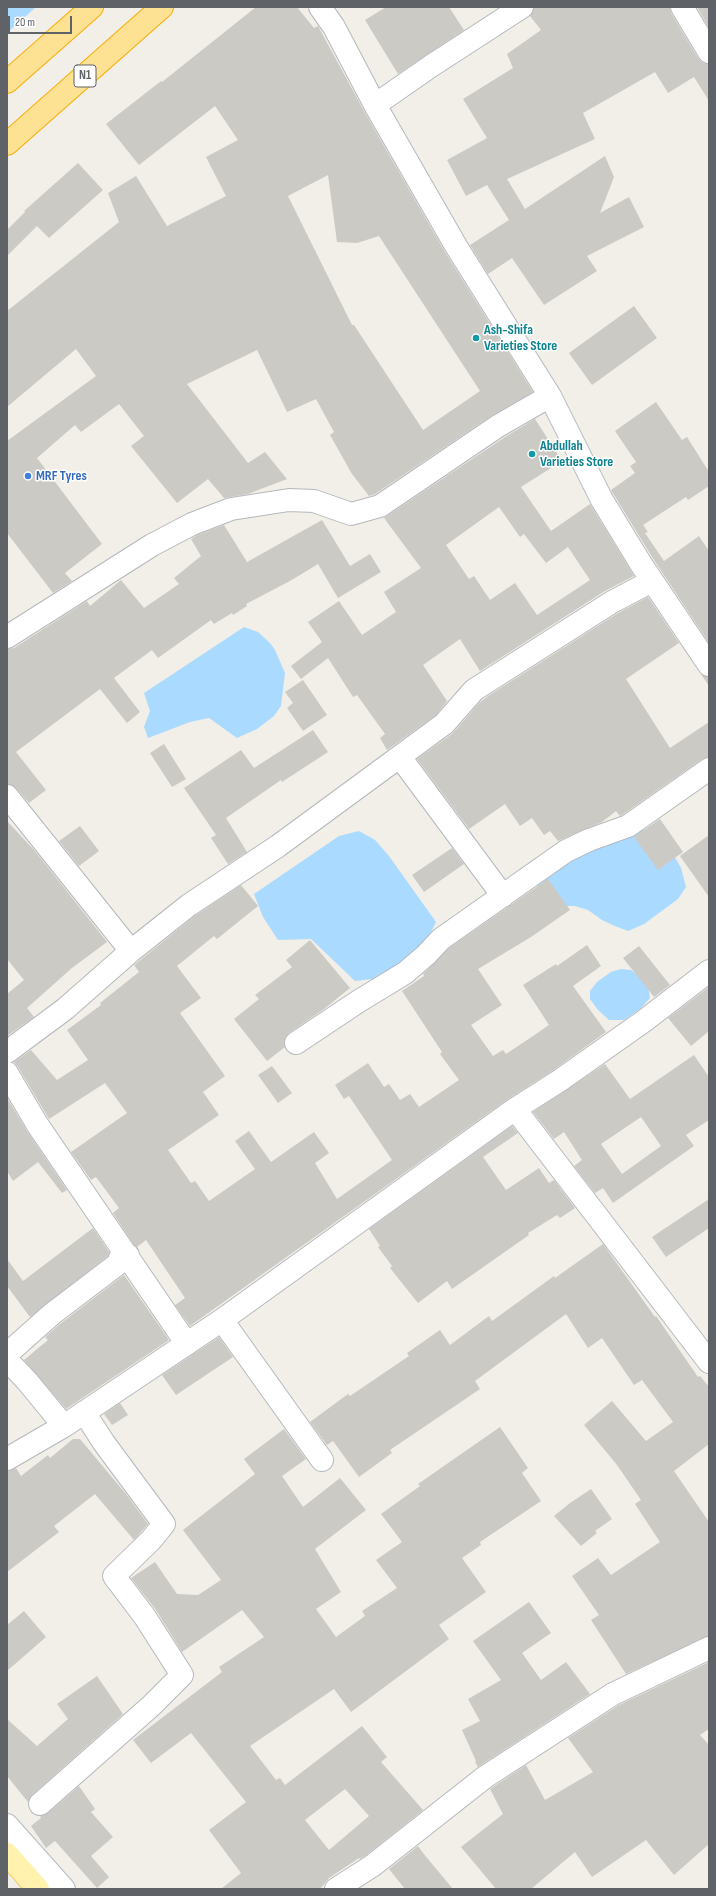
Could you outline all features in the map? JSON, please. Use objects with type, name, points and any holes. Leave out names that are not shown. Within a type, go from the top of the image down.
[{"type":"highway","points":[[7,82],[92,7]]},
{"type":"highway","name":"N1","points":[[7,144],[162,7]]},
{"type":"main road","points":[[7,1854],[38,1889]]},
{"type":"street","points":[[320,7],[334,27],[375,105],[456,246],[550,396],[602,500],[652,581],[709,665]]},
{"type":"street","points":[[375,105],[431,66],[522,7]]},
{"type":"street","points":[[682,7],[709,52]]},
{"type":"street","points":[[7,637],[152,545],[192,524],[231,509],[289,500],[314,501],[351,514],[380,506],[498,426],[550,396]]},
{"type":"street","points":[[7,1052],[65,1009],[131,951],[189,905],[278,846],[444,724],[474,690],[612,602],[652,581]]},
{"type":"street","points":[[400,757],[503,896]]},
{"type":"street","points":[[296,1043],[359,1001],[405,973],[426,955],[441,939],[566,851],[589,840],[628,826],[709,770]]},
{"type":"street","points":[[7,796],[131,951]]},
{"type":"street","points":[[7,1459],[64,1426],[222,1320],[515,1109],[559,1081],[620,1038],[709,971]]},
{"type":"street","points":[[7,1073],[37,1124],[128,1255],[187,1344]]},
{"type":"street","points":[[515,1109],[709,1362]]},
{"type":"street","points":[[7,1354],[52,1314],[118,1263],[120,1258],[128,1255]]},
{"type":"street","points":[[222,1320],[322,1460]]},
{"type":"street","points":[[7,1360],[28,1381],[64,1426]]},
{"type":"street","points":[[40,1804],[150,1706],[182,1675],[145,1617],[114,1576],[151,1540],[164,1524],[104,1443],[84,1412]]},
{"type":"street","points":[[336,1889],[372,1866],[485,1777],[613,1694],[709,1648]]},
{"type":"street","points":[[7,1825],[64,1889]]},
{"type":"water","points":[[7,7],[36,7],[7,33]]},
{"type":"water","points":[[244,627],[258,632],[270,643],[275,650],[285,673],[281,706],[274,716],[257,729],[237,738],[209,718],[190,722],[148,738],[144,727],[150,711],[144,693]]},
{"type":"water","points":[[636,830],[649,830],[672,852],[681,868],[686,887],[678,899],[644,924],[628,931],[602,920],[588,910],[575,906],[561,906],[548,901],[536,883],[562,863]]},
{"type":"water","points":[[359,831],[375,840],[389,856],[436,922],[426,942],[381,978],[355,981],[311,939],[278,940],[263,917],[254,894],[339,836]]},
{"type":"water","points":[[621,969],[631,970],[641,977],[648,986],[650,998],[640,1009],[624,1020],[609,1020],[598,1010],[590,999],[590,991],[597,982],[611,972]]},
{"type":"building","points":[[256,7],[297,7],[314,28],[318,26],[364,111],[445,252],[533,392],[491,416],[375,494],[369,496],[352,474],[330,435],[334,432],[316,399],[287,412],[257,350],[187,384],[248,463],[265,452],[287,479],[248,494],[224,498],[208,479],[177,503],[131,446],[144,436],[119,404],[81,432],[75,425],[37,458],[102,544],[65,573],[72,581],[53,593],[7,533],[7,441],[96,376],[76,349],[7,407],[7,311],[119,222],[108,193],[136,176],[167,226],[226,196],[206,157],[238,140],[215,106],[139,165],[106,124],[161,81],[162,82]],"holes":[[[328,175],[337,242],[357,243],[379,236],[480,391],[423,430],[354,325],[352,325],[288,196]]]},
{"type":"building","points":[[386,7],[449,7],[464,30],[398,74],[365,20]]},
{"type":"building","points":[[534,7],[670,7],[671,13],[698,58],[703,63],[709,64],[709,101],[694,77],[668,93],[655,72],[583,113],[595,139],[507,179],[525,209],[605,156],[614,177],[600,213],[629,197],[644,227],[587,256],[597,271],[544,305],[512,258],[488,274],[470,245],[509,220],[487,185],[466,196],[447,160],[487,138],[463,99],[513,68],[507,54],[541,30],[530,16]]},
{"type":"building","points":[[697,7],[709,7],[709,28]]},
{"type":"building","points":[[78,163],[103,190],[49,238],[37,226],[7,256],[7,230],[25,212],[24,211]]},
{"type":"building","points":[[634,306],[657,338],[592,385],[569,353]]},
{"type":"building","points":[[656,402],[682,440],[687,437],[709,472],[709,486],[688,500],[686,497],[643,525],[648,532],[645,533],[664,561],[699,536],[709,551],[709,643],[652,557],[611,490],[635,473],[630,466],[636,462],[615,431]]},
{"type":"building","points":[[535,419],[562,461],[521,487],[551,531],[590,504],[634,576],[605,591],[480,671],[460,639],[423,665],[447,701],[436,715],[387,750],[380,738],[385,734],[357,695],[353,697],[328,658],[301,679],[291,666],[322,642],[308,622],[339,601],[362,635],[396,612],[384,592],[421,568],[384,518],[505,437]],"holes":[[[499,507],[520,537],[524,534],[546,563],[568,547],[590,580],[537,615],[515,583],[490,600],[474,576],[469,579],[446,545]]]},
{"type":"building","points":[[322,520],[350,566],[370,554],[381,572],[338,598],[318,564],[290,581],[246,604],[247,606],[233,615],[232,613],[214,624],[211,620],[158,658],[152,650],[114,678],[140,712],[127,723],[100,689],[16,752],[46,790],[29,803],[16,788],[7,784],[7,649],[14,648],[87,601],[90,606],[121,580],[144,608],[179,584],[174,578],[201,556],[191,539],[197,535],[224,525],[247,562]]},
{"type":"building","points":[[648,597],[679,643],[626,679],[670,748],[709,722],[709,757],[702,759],[622,815],[620,816],[616,811],[602,822],[558,841],[550,831],[544,835],[532,818],[520,826],[505,804],[469,829],[417,759],[452,734],[479,703],[488,696],[618,613]]},
{"type":"building","points":[[701,674],[709,677],[709,686]]},
{"type":"building","points":[[303,680],[327,715],[303,731],[287,708],[293,703],[285,692]]},
{"type":"building","points":[[313,730],[328,752],[282,782],[281,780],[226,818],[247,852],[228,864],[211,838],[216,835],[184,788],[241,750],[254,768]]},
{"type":"building","points":[[164,744],[186,779],[172,787],[150,753]]},
{"type":"building","points":[[660,819],[683,852],[658,870],[634,837]]},
{"type":"building","points":[[7,821],[35,851],[107,942],[72,968],[27,1008],[34,1017],[7,1036],[7,994],[24,980],[7,959]]},
{"type":"building","points":[[80,826],[99,851],[79,866],[59,841]]},
{"type":"building","points":[[709,835],[709,897],[680,856]]},
{"type":"building","points":[[452,848],[464,864],[424,892],[412,875]]},
{"type":"building","points":[[548,879],[570,910],[531,937],[478,969],[502,1005],[471,1025],[493,1056],[503,1050],[506,1054],[549,1025],[523,985],[556,964],[557,966],[587,945],[601,966],[573,986],[606,1032],[552,1071],[508,1099],[190,1326],[175,1305],[185,1298],[146,1240],[137,1247],[134,1245],[113,1213],[119,1208],[96,1177],[91,1180],[71,1152],[127,1113],[105,1083],[49,1119],[14,1062],[31,1050],[57,1080],[88,1060],[67,1030],[101,1005],[100,1003],[139,972],[134,965],[196,915],[241,885],[258,906],[217,939],[214,936],[177,966],[201,998],[180,1013],[225,1076],[203,1092],[219,1115],[168,1150],[191,1183],[195,1181],[209,1201],[255,1169],[235,1141],[249,1131],[271,1162],[314,1132],[329,1153],[315,1163],[337,1199],[392,1160],[349,1096],[344,1099],[335,1085],[368,1063],[384,1087],[389,1084],[400,1100],[410,1094],[419,1107],[459,1080],[440,1054],[442,1052],[402,991],[424,976],[423,974],[449,948]]},
{"type":"building","points":[[310,940],[350,988],[324,1009],[289,1033],[285,1038],[285,1047],[267,1061],[234,1019],[259,999],[255,995],[292,967],[286,960]]},
{"type":"building","points":[[639,946],[670,985],[654,997],[623,958]]},
{"type":"building","points":[[709,987],[709,1031],[691,1046],[668,1018]]},
{"type":"building","points":[[694,1055],[709,1077],[709,1120],[686,1135],[694,1146],[613,1203],[603,1188],[595,1193],[574,1166],[582,1160],[564,1132],[554,1139],[533,1112],[605,1064],[630,1099]],"holes":[[[641,1117],[661,1146],[622,1174],[601,1144]]]},
{"type":"building","points":[[272,1066],[292,1093],[278,1103],[258,1075]]},
{"type":"building","points":[[7,1098],[27,1131],[67,1190],[62,1193],[38,1162],[13,1181],[7,1171]]},
{"type":"building","points":[[512,1126],[518,1133],[483,1157],[506,1190],[539,1168],[549,1183],[554,1180],[575,1208],[560,1218],[557,1215],[528,1233],[529,1235],[452,1289],[447,1281],[418,1303],[390,1268],[392,1266],[378,1247],[380,1246],[369,1229]]},
{"type":"building","points":[[709,1199],[709,1228],[666,1257],[652,1237]]},
{"type":"building","points":[[93,1228],[109,1252],[108,1256],[30,1317],[7,1286],[7,1259],[23,1281]]},
{"type":"building","points":[[603,1244],[655,1317],[656,1316],[698,1377],[700,1376],[709,1387],[709,1444],[674,1471],[709,1522],[709,1636],[626,1674],[591,1620],[599,1615],[572,1576],[598,1558],[611,1575],[660,1542],[635,1504],[641,1500],[617,1465],[584,1425],[612,1401],[646,1441],[673,1422],[642,1380],[634,1385],[602,1338],[588,1348],[566,1314],[475,1381],[480,1389],[390,1450],[392,1453],[359,1477],[333,1441],[327,1445],[310,1422],[348,1394],[350,1396],[409,1356],[407,1353],[440,1330],[450,1345],[489,1316],[492,1321],[554,1276],[555,1278]]},
{"type":"building","points":[[124,1275],[169,1340],[66,1409],[24,1360],[48,1340],[45,1337],[60,1324]]},
{"type":"building","points":[[219,1337],[233,1357],[176,1395],[162,1375]]},
{"type":"building","points":[[120,1403],[128,1415],[112,1425],[104,1414]]},
{"type":"building","points":[[500,1427],[528,1468],[522,1473],[541,1501],[480,1542],[481,1545],[462,1558],[486,1592],[439,1625],[449,1639],[351,1712],[334,1689],[250,1746],[276,1780],[280,1778],[285,1785],[362,1726],[387,1757],[381,1762],[423,1810],[365,1856],[360,1859],[359,1858],[329,1878],[320,1889],[221,1889],[241,1873],[209,1830],[246,1802],[191,1733],[151,1763],[133,1740],[222,1672],[219,1667],[264,1637],[242,1610],[182,1652],[156,1610],[131,1578],[155,1562],[177,1594],[198,1595],[221,1580],[183,1530],[255,1474],[244,1459],[284,1429],[306,1459],[282,1476],[303,1507],[340,1478],[366,1510],[315,1549],[341,1592],[316,1609],[336,1637],[365,1616],[362,1611],[397,1588],[376,1560],[402,1542],[381,1514],[420,1486],[418,1484]],"holes":[[[345,1789],[369,1816],[329,1850],[305,1820]]]},
{"type":"building","points":[[73,1439],[80,1439],[126,1494],[148,1524],[134,1540],[95,1494],[54,1526],[59,1532],[7,1572],[7,1471],[16,1468],[21,1476],[48,1455],[50,1458]]},
{"type":"building","points":[[591,1489],[612,1519],[595,1531],[597,1533],[581,1546],[554,1516]]},
{"type":"building","points":[[529,1602],[551,1633],[522,1653],[541,1680],[566,1662],[590,1694],[478,1767],[462,1730],[480,1721],[468,1699],[501,1680],[473,1641]]},
{"type":"building","points":[[24,1611],[46,1637],[7,1671],[7,1625]]},
{"type":"building","points":[[709,1662],[709,1729],[700,1735],[709,1745],[709,1844],[674,1875],[646,1840],[592,1877],[575,1852],[531,1889],[496,1889],[461,1847],[503,1814],[490,1789],[526,1765],[545,1800],[593,1772],[568,1738],[619,1705]]},
{"type":"building","points":[[97,1676],[123,1714],[32,1795],[28,1802],[7,1776],[7,1719],[37,1746],[68,1719],[57,1704]]},
{"type":"building","points":[[79,1786],[95,1809],[91,1812],[113,1837],[91,1856],[109,1877],[97,1888],[55,1841],[46,1848],[31,1826],[41,1818],[40,1816],[48,1813]]},
{"type":"building","points":[[418,1846],[453,1889],[405,1889],[389,1869]]},
{"type":"place","name":"Ash-Shifa Varieties Store","points":[[476,338]]},
{"type":"place","name":"Abdullah Varieties Store","points":[[532,454]]},
{"type":"place","name":"MRF Tyres","points":[[28,476]]}]
